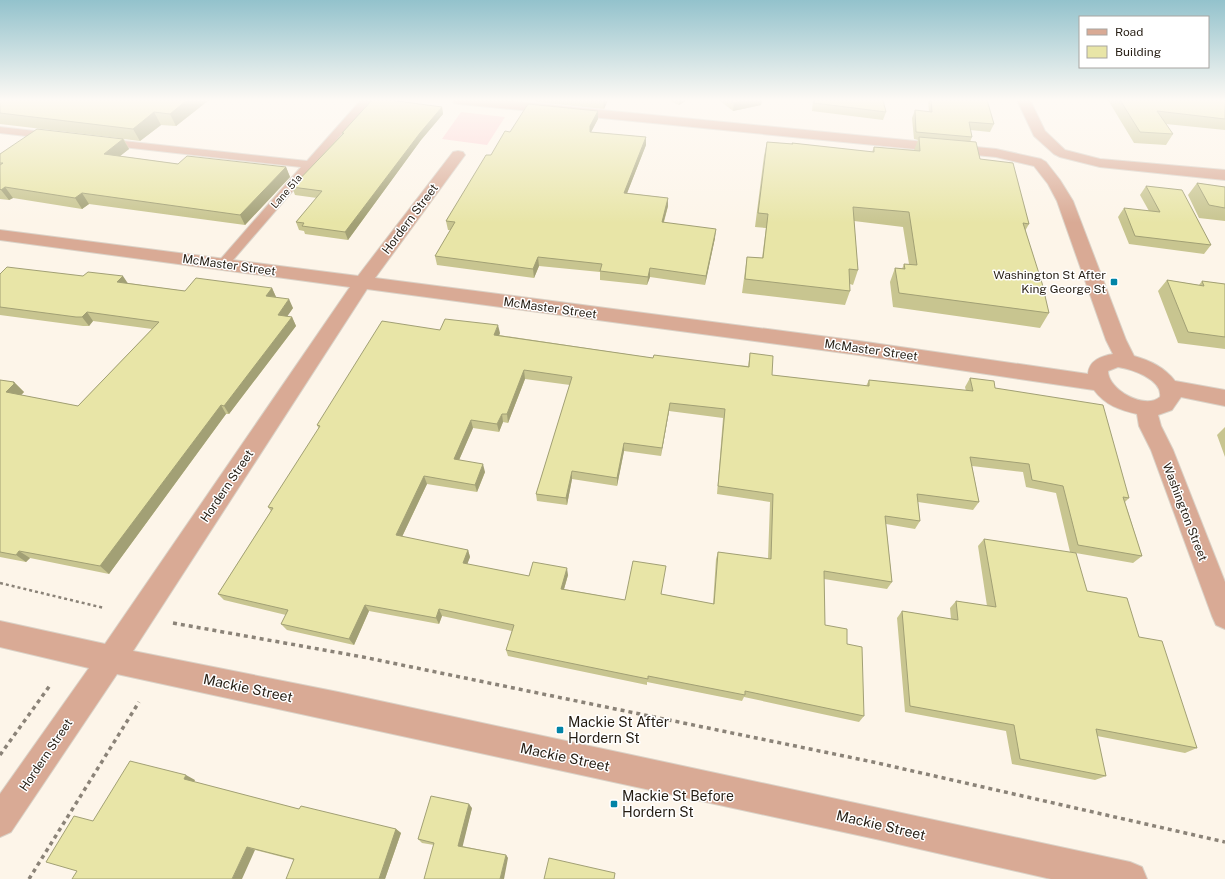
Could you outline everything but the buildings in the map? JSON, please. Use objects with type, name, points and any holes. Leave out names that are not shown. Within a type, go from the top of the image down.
[{"type":"street","points":[[877,141],[1037,157],[1063,166],[1100,163],[1225,175]]},
{"type":"street","points":[[1035,141],[1037,157]]},
{"type":"street","points":[[1045,141],[1063,166],[1064,201],[1116,340],[1127,361]]},
{"type":"street","name":"Hordern Street","points":[[0,821],[140,617],[362,283],[458,155]]},
{"type":"street","points":[[1037,157],[1063,166]]},
{"type":"street","name":"McMaster Street","points":[[0,235],[859,348],[1100,382]]},
{"type":"street","points":[[1111,361],[1127,361],[1147,368],[1164,380],[1171,393],[1167,403],[1162,407],[1137,407],[1118,400],[1104,389],[1100,382],[1098,377],[1100,367],[1111,361]]},
{"type":"street","points":[[1169,387],[1225,398]]},
{"type":"street","name":"Washington Street","points":[[1146,408],[1150,426],[1162,450],[1225,616]]},
{"type":"street","name":"Mackie Street","points":[[0,634],[111,658],[158,670],[338,707],[876,823],[1006,854],[1130,879]]},
{"type":"lane","points":[[95,141],[309,165]]},
{"type":"lane","name":"Lane 51a","points":[[223,264],[330,141]]},
{"type":"path","points":[[0,583],[104,608]]},
{"type":"path","points":[[173,623],[363,657],[873,762],[1225,842]]},
{"type":"path","points":[[0,755],[50,684]]},
{"type":"path","points":[[29,879],[139,702]]},
{"type":"shaded area","points":[[457,141],[490,141],[487,145]]},
{"type":"place","name":"Washington St After King George St","points":[[1114,282]]},
{"type":"place","name":"Mackie St After Hordern St","points":[[560,730]]},
{"type":"place","name":"Mackie St Before Hordern St","points":[[614,804]]}]
